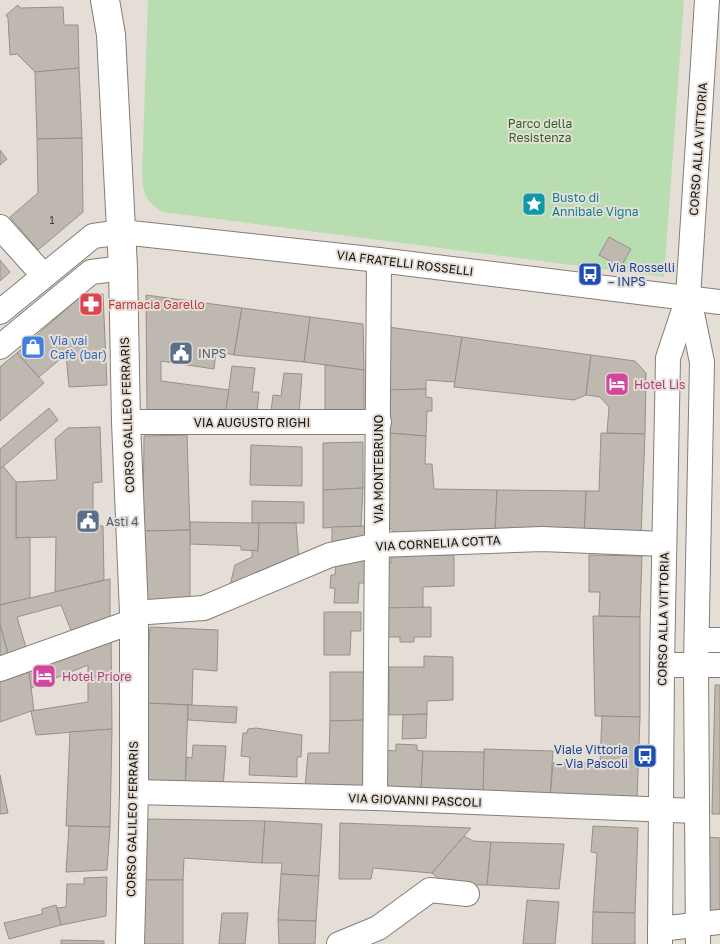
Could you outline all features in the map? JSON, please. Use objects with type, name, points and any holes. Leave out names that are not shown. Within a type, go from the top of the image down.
[{"type":"main road","name":"CORSO GALILEO FERRARIS","points":[[105,0],[111,35],[122,232],[126,422],[134,617],[134,792],[130,944]]},
{"type":"main road","name":"CORSO GALILEO FERRARIS","points":[[111,35],[115,0]]},
{"type":"street","name":"CORSO ALLA VITTORIA","points":[[660,936],[662,665],[668,358],[688,298],[711,12]]},
{"type":"street","points":[[0,227],[44,276]]},
{"type":"street","name":"VIA FRATELLI ROSSELLI","points":[[0,312],[93,236],[122,232],[379,260],[720,302]]},
{"type":"street","name":"VIA MONTEBRUNO","points":[[375,798],[379,260]]},
{"type":"street","points":[[0,347],[91,272],[123,268]]},
{"type":"street","name":"CORSO ALLA VITTORIA","points":[[688,298],[702,362],[708,640],[696,665],[696,811],[705,930]]},
{"type":"street","name":"VIA AUGUSTO RIGHI","points":[[126,422],[378,422]]},
{"type":"street","name":"VIA CORNELIA COTTA","points":[[0,669],[134,617],[204,608],[330,555],[378,545],[542,538],[664,544]]},
{"type":"street","points":[[662,665],[720,665]]},
{"type":"street","name":"VIA GIOVANNI PASCOLI","points":[[134,792],[375,798],[696,811]]},
{"type":"street","points":[[339,944],[378,928],[430,890],[468,894]]},
{"type":"street","points":[[660,936],[705,930]]},
{"type":"green space","name":"Parco della Resistenza","points":[[148,0],[684,0],[664,277],[163,212],[152,204],[146,196],[142,174]]},
{"type":"building","points":[[18,5],[20,8],[63,7],[64,25],[78,25],[79,68],[35,72],[17,54],[10,55],[8,18],[6,15]]},
{"type":"building","points":[[79,68],[82,138],[37,139],[35,72]]},
{"type":"building","points":[[82,138],[83,212],[38,250],[10,217],[38,193],[37,139]]},
{"type":"building","points":[[0,150],[7,159],[0,165]]},
{"type":"building","points":[[609,237],[631,249],[621,267],[599,255]]},
{"type":"building","points":[[0,260],[10,272],[0,281]]},
{"type":"building","points":[[103,294],[107,385],[69,387],[66,354],[39,377],[17,353],[82,295]]},
{"type":"building","name":"INPS","points":[[146,295],[242,308],[234,355],[216,351],[214,369],[161,361],[161,381],[229,390],[226,410],[147,410]]},
{"type":"building","points":[[242,308],[310,317],[304,362],[234,355]]},
{"type":"building","points":[[310,317],[363,324],[364,370],[304,362]]},
{"type":"building","points":[[388,327],[462,337],[455,382],[426,380],[426,389],[387,390]]},
{"type":"building","points":[[462,337],[591,355],[586,395],[574,400],[454,387]]},
{"type":"building","points":[[17,353],[44,383],[0,421],[0,367]]},
{"type":"building","name":"Hotel Lis","points":[[591,355],[635,361],[646,373],[645,434],[607,433],[609,407],[600,397],[586,395]]},
{"type":"building","points":[[325,365],[364,370],[364,415],[325,415]]},
{"type":"building","points":[[232,366],[255,368],[252,392],[259,392],[257,412],[226,410]]},
{"type":"building","points":[[284,373],[302,374],[299,414],[271,412],[273,395],[281,396]]},
{"type":"building","points":[[426,389],[426,397],[432,398],[432,411],[427,411],[426,436],[388,433],[387,390]]},
{"type":"building","points":[[49,408],[58,420],[0,469],[0,449]]},
{"type":"building","points":[[100,427],[102,482],[93,483],[93,526],[103,526],[104,580],[55,592],[56,537],[16,538],[16,482],[57,480],[55,439],[68,428]]},
{"type":"building","points":[[388,433],[426,436],[425,464],[432,464],[434,489],[497,490],[495,533],[396,534],[388,526]]},
{"type":"building","points":[[601,433],[645,434],[641,537],[584,536],[586,491],[599,491]]},
{"type":"building","points":[[187,435],[190,530],[143,531],[144,436]]},
{"type":"building","points":[[363,442],[363,488],[323,490],[323,443]]},
{"type":"building","points":[[251,445],[302,447],[302,486],[250,485]]},
{"type":"building","points":[[3,466],[16,482],[16,538],[30,537],[30,598],[0,605],[0,469]]},
{"type":"building","points":[[363,488],[361,526],[323,528],[323,490]]},
{"type":"building","points":[[497,490],[586,491],[584,536],[495,533]]},
{"type":"building","points":[[252,501],[304,502],[304,523],[252,523]]},
{"type":"building","points":[[190,522],[259,523],[258,551],[241,550],[241,546],[190,544]]},
{"type":"building","points":[[259,523],[296,523],[299,561],[230,585],[235,565],[252,557],[252,550],[258,551]]},
{"type":"building","points":[[371,526],[372,540],[332,552],[332,527]]},
{"type":"building","points":[[190,530],[190,604],[145,604],[143,531]]},
{"type":"building","points":[[391,555],[454,555],[454,586],[423,587],[423,608],[384,608],[383,563],[391,563]]},
{"type":"building","points":[[589,555],[642,556],[640,617],[599,616],[600,592],[589,592]]},
{"type":"building","points":[[346,560],[365,560],[365,583],[359,583],[358,603],[334,603],[335,588],[330,588],[331,575],[335,575],[336,563]]},
{"type":"building","points":[[110,579],[110,622],[73,635],[61,605],[17,617],[27,651],[9,657],[0,625],[0,605]]},
{"type":"building","points":[[431,607],[431,637],[414,637],[414,642],[400,642],[400,637],[386,637],[384,608]]},
{"type":"building","points":[[324,612],[361,612],[361,631],[351,631],[350,655],[324,655]]},
{"type":"building","points":[[593,616],[640,617],[640,717],[595,716]]},
{"type":"building","points":[[0,625],[9,657],[0,660]]},
{"type":"building","points":[[150,627],[218,630],[217,671],[193,669],[192,705],[146,703]]},
{"type":"building","name":"Hotel Priore","points":[[111,637],[112,729],[36,735],[31,711],[88,702],[88,665],[31,688],[28,665]]},
{"type":"building","points":[[424,656],[453,657],[453,700],[427,701],[427,714],[389,715],[389,667],[424,667]]},
{"type":"building","points":[[28,665],[34,710],[0,722],[0,676]]},
{"type":"building","points":[[330,672],[369,672],[367,720],[330,721]]},
{"type":"building","points":[[715,685],[720,685],[720,814],[712,814]]},
{"type":"building","points":[[146,703],[188,705],[185,788],[144,785]]},
{"type":"building","points":[[188,705],[237,707],[236,723],[188,720]]},
{"type":"building","points":[[427,714],[426,738],[402,739],[403,715]]},
{"type":"building","points":[[602,716],[640,717],[637,800],[550,798],[553,763],[600,763]]},
{"type":"building","points":[[367,720],[364,790],[305,788],[308,753],[329,753],[330,721]]},
{"type":"building","points":[[256,728],[302,735],[301,757],[297,757],[297,777],[249,775],[250,757],[241,756],[243,733],[247,733],[248,729]]},
{"type":"building","points":[[112,729],[110,827],[66,826],[70,732]]},
{"type":"building","points":[[396,744],[417,745],[417,750],[423,751],[421,788],[386,787],[385,750],[396,751]]},
{"type":"building","points":[[193,745],[226,746],[223,789],[185,788],[187,757],[192,758]]},
{"type":"building","points":[[484,749],[553,751],[550,798],[483,795]]},
{"type":"building","points":[[423,751],[484,752],[483,795],[421,794]]},
{"type":"building","points":[[0,775],[8,813],[0,814]]},
{"type":"building","points":[[149,819],[265,821],[262,863],[184,858],[183,880],[143,880],[142,826]]},
{"type":"building","points":[[265,821],[322,824],[319,876],[281,874],[282,863],[262,863]]},
{"type":"building","points":[[340,823],[471,828],[432,873],[373,868],[371,879],[339,879]]},
{"type":"building","points":[[69,826],[110,827],[107,870],[66,872]]},
{"type":"building","points":[[593,826],[638,828],[635,913],[593,912],[597,853],[591,852]]},
{"type":"building","points":[[464,836],[473,841],[491,842],[487,885],[446,885],[432,873]]},
{"type":"building","points":[[708,837],[720,838],[720,915],[715,916],[706,909]]},
{"type":"building","points":[[491,842],[564,844],[559,889],[487,885]]},
{"type":"building","points":[[281,874],[319,876],[316,921],[278,920]]},
{"type":"building","points":[[107,877],[106,916],[61,925],[57,908],[66,907],[67,884],[84,884],[84,878]]},
{"type":"building","points":[[143,880],[183,880],[183,944],[143,944]]},
{"type":"building","points":[[527,900],[559,902],[555,944],[523,944]]},
{"type":"building","points":[[56,905],[61,925],[9,939],[4,923],[42,914],[42,909]]},
{"type":"building","points":[[593,912],[635,913],[635,944],[592,944]]},
{"type":"building","points":[[222,913],[248,913],[245,944],[219,944]]},
{"type":"building","points":[[278,920],[316,921],[315,944],[279,944]]},
{"type":"building","points":[[61,940],[104,941],[104,944],[61,944]]},
{"type":"place","name":"Busto di Annibale Vigna","points":[[534,204]]},
{"type":"place","name":"Via Rosselli – INPS","points":[[590,274]]},
{"type":"place","name":"Farmacia Garello","points":[[91,304]]},
{"type":"place","name":"Via vai Cafè (bar)","points":[[33,347]]},
{"type":"place","name":"INPS","points":[[181,353]]},
{"type":"place","name":"Hotel Lis","points":[[617,384]]},
{"type":"place","name":"Asti 4","points":[[88,521]]},
{"type":"place","name":"Hotel Priore","points":[[44,676]]},
{"type":"place","name":"Viale Vittoria – Via Pascoli","points":[[645,756]]}]
